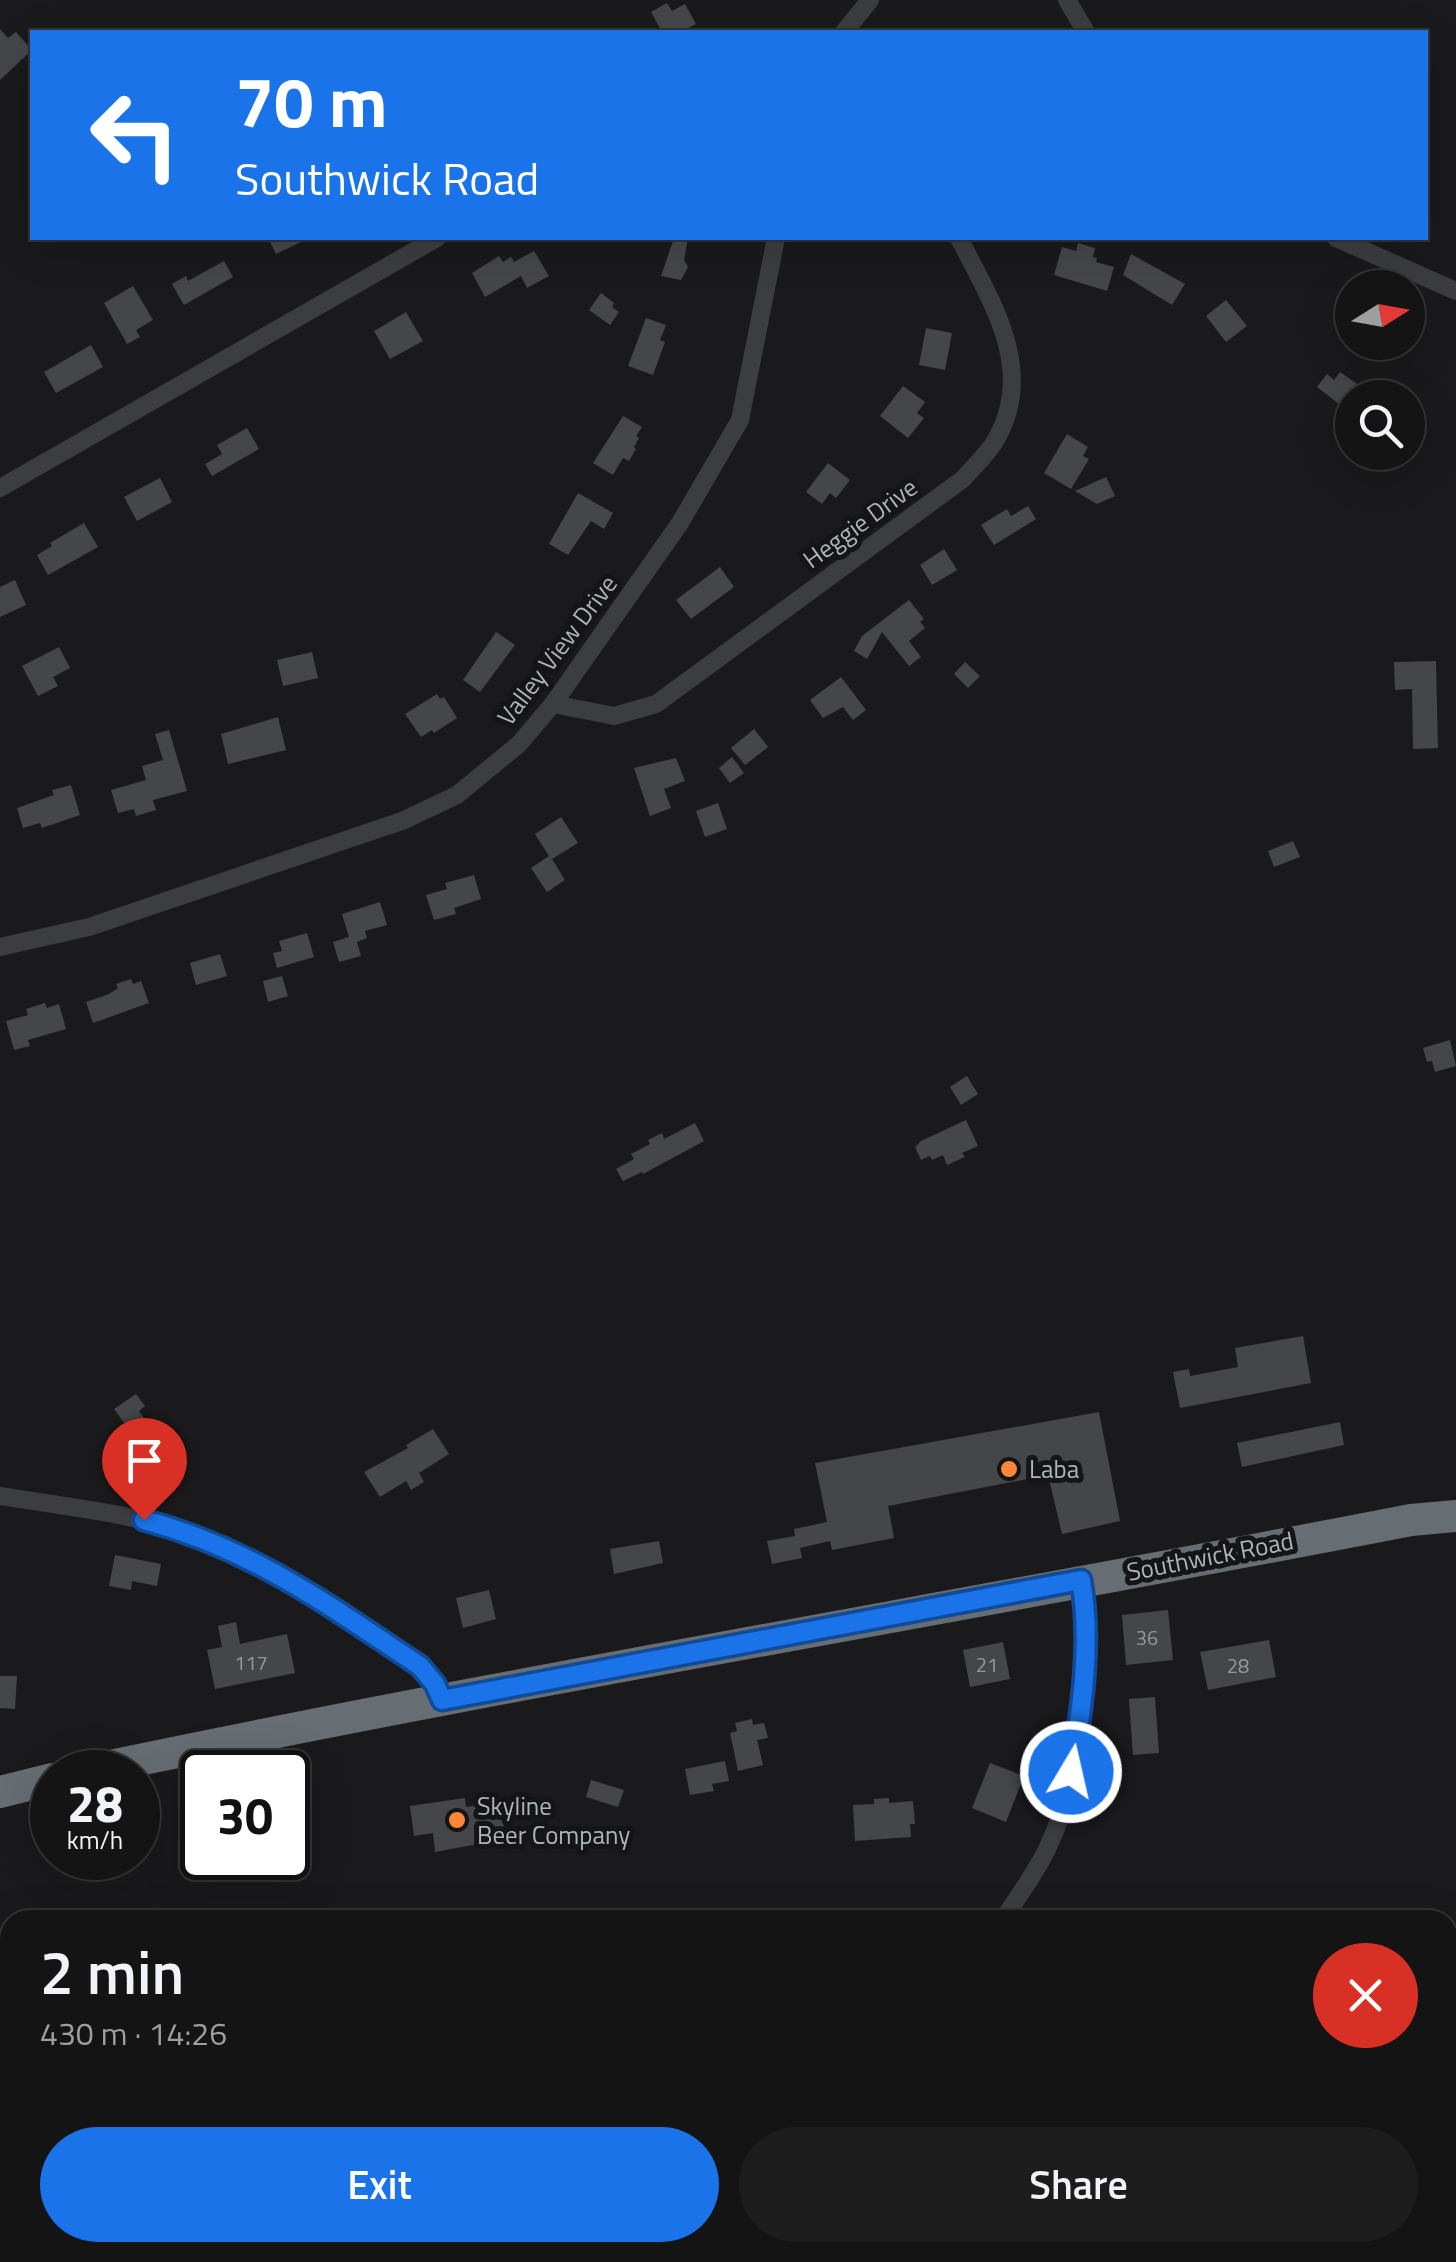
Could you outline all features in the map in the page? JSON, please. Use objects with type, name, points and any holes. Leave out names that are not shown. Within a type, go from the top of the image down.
[{"type":"highway","name":"Southwick Road","points":[[160,1756],[1081,1580],[1411,1520],[1456,1516]]},
{"type":"highway","points":[[0,1792],[30,1784]]},
{"type":"street","points":[[846,30],[870,0]]},
{"type":"street","points":[[1067,0],[1085,30]]},
{"type":"street","points":[[0,488],[434,240]]},
{"type":"street","name":"Valley View Drive","points":[[0,947],[89,927],[402,821],[457,796],[519,744],[553,704],[680,522],[740,420],[776,240]]},
{"type":"street","name":"Heggie Drive","points":[[553,704],[614,716],[656,704],[963,479],[997,440],[1011,408],[1013,365],[1000,319],[959,240]]},
{"type":"street","points":[[1341,240],[1456,291]]},
{"type":"street","points":[[0,1496],[144,1520],[252,1558],[420,1666],[442,1700]]},
{"type":"street","points":[[1009,1910],[1049,1845],[1071,1772],[1083,1680],[1086,1607],[1081,1580]]},
{"type":"building","points":[[667,3],[672,11],[685,4],[696,24],[684,30],[661,30],[651,12]]},
{"type":"building","points":[[0,29],[8,38],[16,32],[30,52],[0,80]]},
{"type":"building","points":[[269,240],[305,240],[276,254]]},
{"type":"building","points":[[673,240],[688,240],[684,260],[688,267],[681,280],[661,276]]},
{"type":"building","points":[[1078,243],[1095,248],[1096,262],[1114,267],[1107,291],[1054,275],[1062,247],[1076,251]]},
{"type":"building","points":[[534,251],[549,276],[527,288],[521,276],[485,297],[472,273],[499,256],[503,262],[511,257],[514,262]]},
{"type":"building","points":[[1131,254],[1185,284],[1172,305],[1123,275]]},
{"type":"building","points":[[224,261],[233,277],[184,305],[172,284],[186,276],[188,281]]},
{"type":"building","points":[[133,286],[153,320],[136,330],[140,337],[127,344],[104,303]]},
{"type":"building","points":[[601,293],[619,312],[610,325],[589,310]]},
{"type":"building","points":[[1226,300],[1247,326],[1226,342],[1206,316]]},
{"type":"building","points":[[406,312],[423,341],[390,359],[374,331]]},
{"type":"building","points":[[646,318],[666,325],[660,340],[665,342],[653,375],[628,366]]},
{"type":"building","points":[[926,328],[952,333],[945,370],[919,365]]},
{"type":"building","points":[[91,345],[103,367],[56,393],[44,372]]},
{"type":"building","points":[[1340,372],[1351,380],[1335,380],[1335,401],[1317,387],[1327,374],[1334,380]]},
{"type":"building","points":[[903,386],[925,402],[917,413],[924,418],[908,438],[880,416]]},
{"type":"building","points":[[623,416],[642,427],[629,461],[623,458],[613,475],[593,463]]},
{"type":"building","points":[[247,428],[259,449],[212,476],[205,464],[222,454],[217,445]]},
{"type":"building","points":[[1067,434],[1088,447],[1083,456],[1089,459],[1071,489],[1044,473]]},
{"type":"building","points":[[828,463],[850,480],[836,498],[830,493],[822,504],[806,492]]},
{"type":"building","points":[[1106,477],[1115,496],[1097,504],[1075,491]]},
{"type":"building","points":[[160,478],[172,502],[137,521],[124,497]]},
{"type":"building","points":[[578,493],[613,513],[604,529],[591,521],[568,555],[549,544]]},
{"type":"building","points":[[1028,506],[1036,519],[994,545],[981,525],[1007,509],[1011,516]]},
{"type":"building","points":[[84,523],[98,547],[48,575],[37,555]]},
{"type":"building","points":[[944,549],[957,570],[932,585],[920,565]]},
{"type":"building","points":[[720,567],[734,587],[691,619],[676,600]]},
{"type":"building","points":[[15,580],[26,605],[0,617],[0,587]]},
{"type":"building","points":[[909,600],[924,619],[920,622],[925,628],[909,641],[921,657],[909,666],[882,632],[867,659],[854,651],[862,636]]},
{"type":"building","points":[[496,632],[515,645],[480,692],[463,680]]},
{"type":"building","points":[[59,647],[70,668],[53,677],[58,686],[38,696],[22,666]]},
{"type":"building","points":[[312,652],[318,678],[283,686],[277,660]]},
{"type":"building","points":[[1436,661],[1438,748],[1413,749],[1412,689],[1395,690],[1394,662]]},
{"type":"building","points":[[965,662],[980,676],[968,688],[954,674]]},
{"type":"building","points":[[841,677],[866,710],[853,720],[843,707],[823,718],[810,700]]},
{"type":"building","points":[[437,694],[440,699],[444,697],[457,718],[421,737],[405,714]]},
{"type":"building","points":[[278,717],[286,750],[228,764],[221,734]]},
{"type":"building","points":[[754,729],[768,747],[745,765],[731,748]]},
{"type":"building","points":[[169,730],[187,791],[153,800],[156,810],[136,816],[134,809],[118,813],[111,790],[146,780],[142,766],[163,760],[155,734]]},
{"type":"building","points":[[732,757],[744,773],[730,783],[719,768]]},
{"type":"building","points":[[676,758],[685,781],[664,789],[671,808],[650,816],[634,768]]},
{"type":"building","points":[[71,785],[80,815],[42,828],[40,823],[23,828],[17,808]]},
{"type":"building","points":[[718,803],[727,829],[705,837],[696,811]]},
{"type":"building","points":[[561,817],[578,843],[552,859],[565,880],[547,892],[531,868],[549,856],[535,834]]},
{"type":"building","points":[[1293,841],[1300,857],[1274,867],[1268,851]]},
{"type":"building","points":[[474,875],[481,899],[454,908],[456,914],[434,920],[426,895],[447,889],[445,883]]},
{"type":"building","points":[[380,902],[387,925],[365,931],[367,938],[357,942],[361,956],[339,962],[333,942],[349,937],[342,914]]},
{"type":"building","points":[[307,933],[314,957],[277,968],[273,953],[282,951],[279,941]]},
{"type":"building","points":[[220,954],[227,976],[196,985],[190,963]]},
{"type":"building","points":[[282,976],[288,996],[268,1002],[263,981]]},
{"type":"building","points":[[131,979],[133,984],[141,981],[149,1003],[93,1023],[86,1002],[109,994],[118,988],[116,984]]},
{"type":"building","points":[[45,1003],[47,1008],[59,1004],[66,1029],[28,1040],[30,1046],[14,1050],[6,1021],[28,1015],[26,1009]]},
{"type":"building","points":[[1450,1040],[1456,1066],[1435,1072],[1423,1048]]},
{"type":"building","points":[[967,1076],[978,1094],[961,1105],[950,1087]]},
{"type":"building","points":[[966,1120],[978,1146],[947,1165],[943,1155],[921,1160],[915,1147],[921,1141]]},
{"type":"building","points":[[695,1123],[704,1141],[623,1181],[616,1169],[634,1159],[631,1154],[650,1144],[648,1140],[662,1133],[664,1139]]},
{"type":"building","points":[[1303,1336],[1311,1383],[1180,1408],[1173,1372],[1189,1369],[1190,1376],[1238,1367],[1235,1348]]},
{"type":"building","points":[[136,1394],[145,1406],[139,1411],[161,1442],[135,1461],[116,1435],[127,1427],[114,1409]]},
{"type":"building","points":[[1099,1412],[1120,1521],[1062,1534],[1048,1475],[888,1506],[894,1538],[832,1550],[830,1541],[800,1548],[802,1558],[772,1564],[767,1541],[795,1536],[794,1529],[827,1522],[815,1463]]},
{"type":"building","points":[[1340,1422],[1344,1445],[1242,1467],[1237,1443]]},
{"type":"building","points":[[433,1429],[449,1454],[419,1473],[424,1482],[411,1490],[406,1481],[380,1497],[364,1472]]},
{"type":"building","points":[[659,1541],[663,1563],[614,1574],[610,1549]]},
{"type":"building","points":[[115,1555],[161,1564],[157,1586],[132,1581],[131,1590],[109,1586]]},
{"type":"building","points":[[489,1590],[496,1619],[463,1628],[456,1598]]},
{"type":"building","points":[[1168,1610],[1173,1660],[1126,1665],[1122,1615]]},
{"type":"building","points":[[236,1622],[240,1644],[287,1634],[295,1673],[215,1689],[207,1650],[222,1647],[218,1626]]},
{"type":"building","points":[[1269,1640],[1276,1677],[1208,1690],[1200,1652]]},
{"type":"building","points":[[1003,1642],[1010,1679],[970,1687],[963,1650]]},
{"type":"building","points":[[0,1676],[17,1676],[15,1709],[0,1708]]},
{"type":"building","points":[[1155,1697],[1159,1753],[1133,1755],[1129,1699]]},
{"type":"building","points":[[752,1719],[753,1725],[764,1723],[768,1738],[757,1740],[763,1765],[738,1771],[730,1733],[737,1731],[735,1723]]},
{"type":"building","points":[[725,1761],[729,1781],[712,1784],[714,1791],[690,1795],[685,1769]]},
{"type":"building","points":[[990,1763],[1024,1776],[1006,1822],[972,1808]]},
{"type":"building","points":[[591,1780],[624,1790],[618,1807],[586,1797]]},
{"type":"building","name":"Skyline Beer Company","points":[[465,1798],[466,1807],[501,1802],[505,1839],[435,1852],[433,1833],[414,1836],[410,1806]]},
{"type":"building","points":[[889,1798],[889,1803],[913,1801],[915,1824],[910,1824],[911,1837],[855,1841],[853,1805],[874,1804],[874,1799]]},
{"type":"place","name":"Laba","points":[[1009,1469]]},
{"type":"place","name":"Skyline Beer Company","points":[[457,1820]]},
{"type":"route","points":[[144,1520],[252,1558],[302,1588],[420,1666],[442,1700],[1081,1580],[1086,1607],[1083,1680],[1071,1772]]}]
